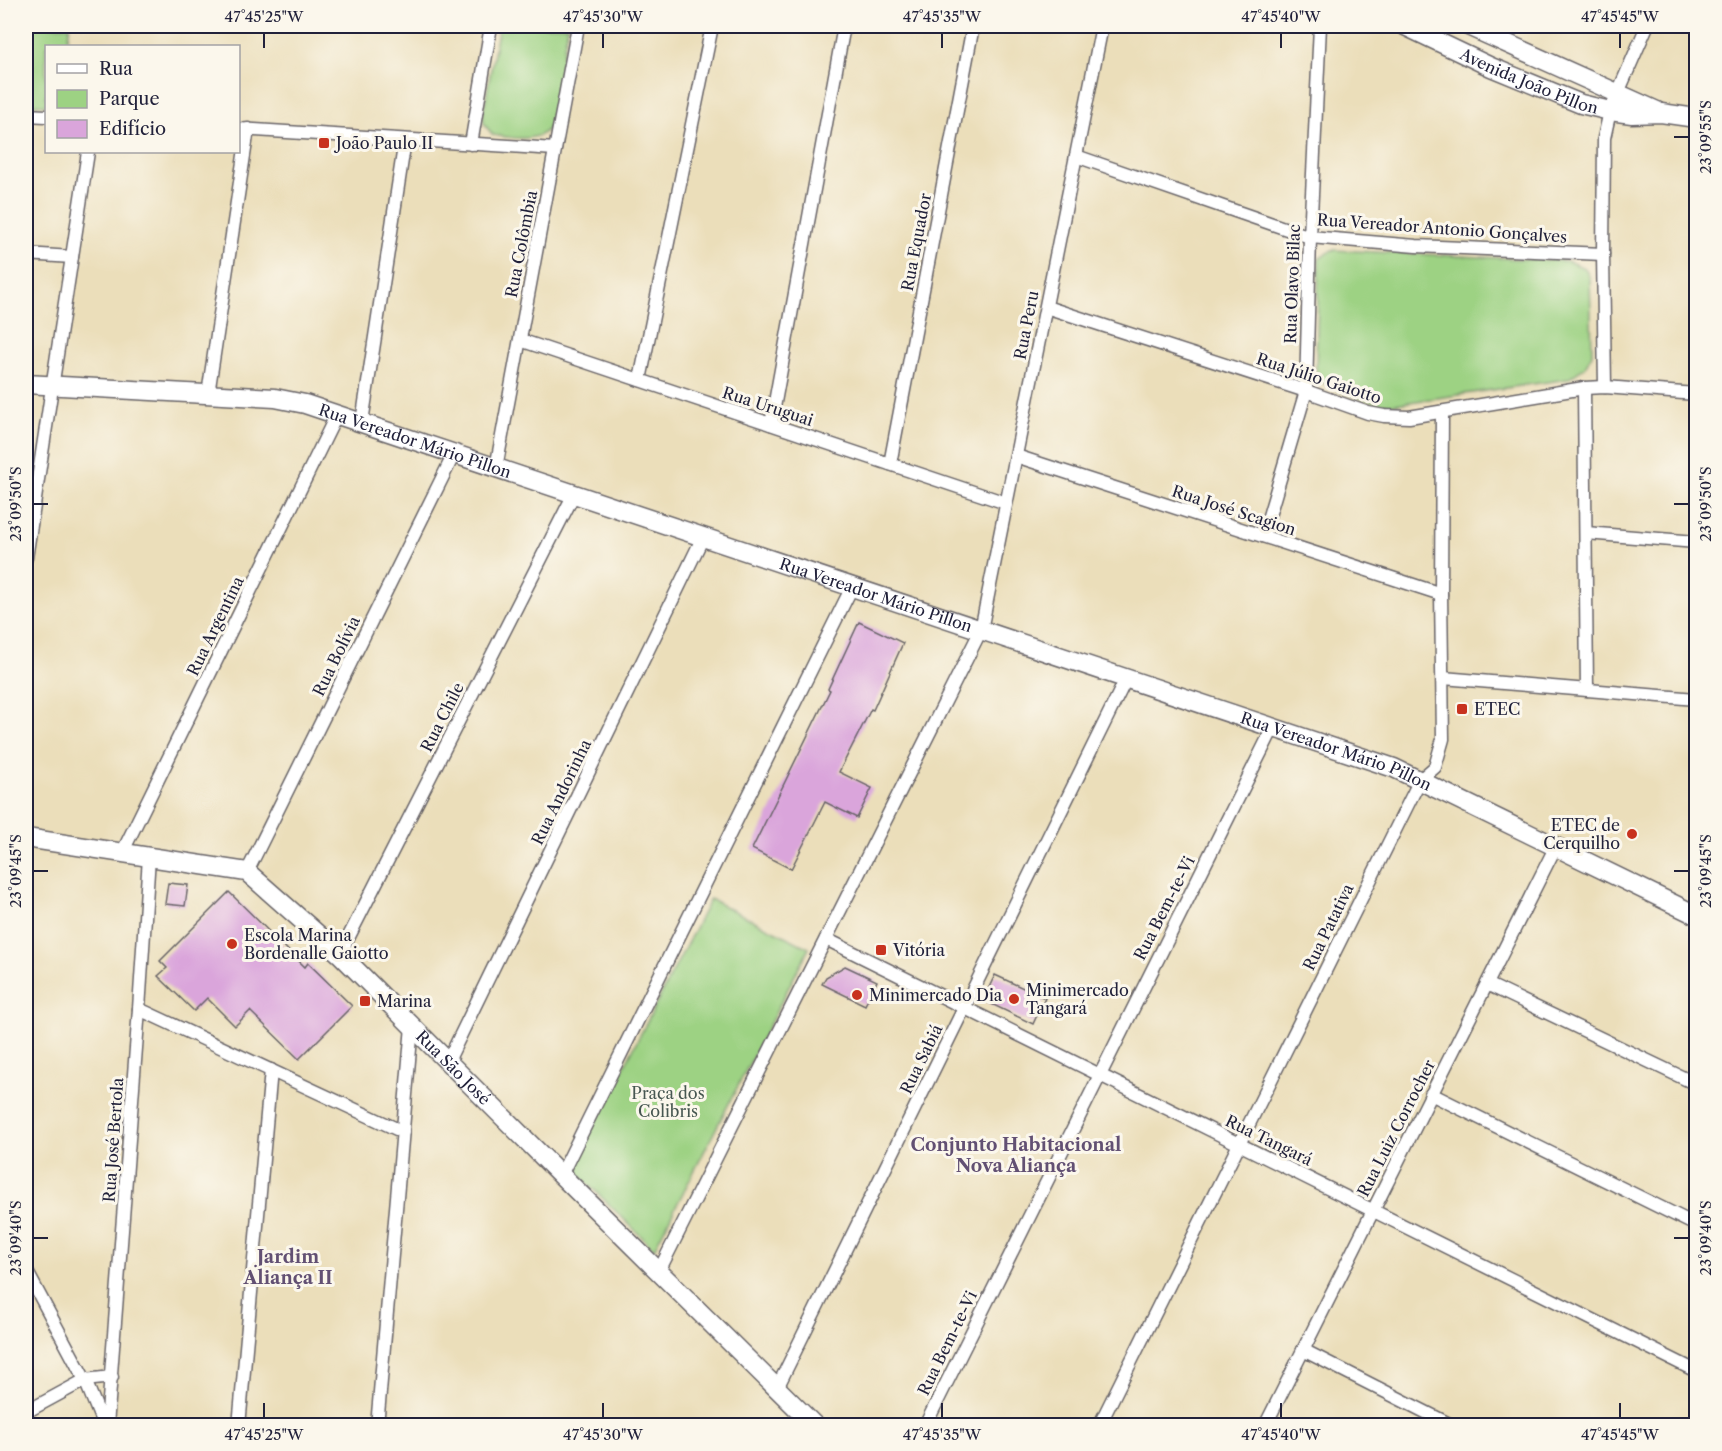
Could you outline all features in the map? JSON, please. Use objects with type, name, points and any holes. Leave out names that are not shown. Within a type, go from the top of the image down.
[{"type":"street","points":[[471,144],[491,26]]},
{"type":"street","name":"Rua Colômbia","points":[[496,468],[578,26]]},
{"type":"street","points":[[640,380],[712,26]]},
{"type":"street","points":[[771,424],[844,26]]},
{"type":"street","name":"Rua Equador","points":[[890,464],[973,26]]},
{"type":"street","name":"Rua Peru","points":[[981,630],[1102,26]]},
{"type":"street","name":"Rua Olavo Bilac","points":[[1263,536],[1306,391],[1310,237],[1320,26]]},
{"type":"street","name":"Avenida João Pillon","points":[[1405,26],[1491,67],[1581,104],[1632,114],[1661,113],[1696,118]]},
{"type":"street","name":"Avenida João Pillon","points":[[1468,26],[1661,113]]},
{"type":"street","points":[[1605,387],[1604,138],[1610,111],[1647,26]]},
{"type":"street","points":[[26,115],[45,116]]},
{"type":"street","points":[[240,152],[243,129],[555,149]]},
{"type":"street","points":[[362,422],[405,140]]},
{"type":"street","points":[[26,558],[88,153]]},
{"type":"street","points":[[208,394],[240,153]]},
{"type":"street","name":"Rua Vereador Antonio Gonçalves","points":[[1076,156],[1310,237],[1416,246],[1603,254]]},
{"type":"street","points":[[26,254],[72,256]]},
{"type":"street","name":"Rua Júlio Gaiotto","points":[[1046,308],[1368,413],[1384,416],[1409,417],[1584,388],[1605,387],[1696,394]]},
{"type":"street","name":"Rua Uruguai","points":[[520,340],[1006,503]]},
{"type":"street","name":"Rua Vereador Mário Pillon","points":[[26,384],[275,398],[337,414],[1394,768],[1696,915]]},
{"type":"street","points":[[1584,388],[1587,690]]},
{"type":"street","name":"Rua Patativa","points":[[1099,1425],[1420,780],[1435,767],[1443,739],[1442,412]]},
{"type":"street","name":"Rua Argentina","points":[[122,853],[337,414]]},
{"type":"street","name":"Rua Bolívia","points":[[247,872],[454,454]]},
{"type":"street","name":"Rua José Scagion","points":[[1016,456],[1441,594]]},
{"type":"street","name":"Rua Chile","points":[[340,954],[574,494]]},
{"type":"street","points":[[1586,534],[1696,543]]},
{"type":"street","name":"Rua Andorinha","points":[[448,1061],[703,537]]},
{"type":"street","points":[[561,1175],[852,587]]},
{"type":"street","points":[[659,1271],[981,630]]},
{"type":"street","points":[[1443,678],[1696,699]]},
{"type":"street","name":"Rua Sabiá","points":[[777,1388],[1126,679]]},
{"type":"street","name":"Rua Bem-te-Vi","points":[[925,1425],[1273,728]]},
{"type":"street","points":[[26,838],[247,872]]},
{"type":"street","name":"Rua Luiz Corrocher","points":[[1265,1425],[1556,846]]},
{"type":"street","name":"Rua José Bertola","points":[[106,1425],[112,1377],[140,1009],[149,857]]},
{"type":"street","name":"Rua São José","points":[[247,872],[340,954],[815,1425]]},
{"type":"street","name":"Rua Tangará","points":[[826,939],[1696,1371]]},
{"type":"street","points":[[1487,984],[1696,1084]]},
{"type":"street","points":[[140,1009],[403,1132]]},
{"type":"street","points":[[377,1425],[412,1026]]},
{"type":"street","points":[[238,1425],[271,1070]]},
{"type":"street","points":[[1431,1094],[1696,1225]]},
{"type":"street","points":[[26,1270],[85,1380],[106,1425]]},
{"type":"street","points":[[1303,1350],[1453,1425]]},
{"type":"street","points":[[26,1412],[85,1380],[112,1377]]},
{"type":"green space","points":[[26,26],[70,26],[66,45],[45,45],[45,105],[26,104]]},
{"type":"green space","points":[[499,26],[568,26],[549,128],[538,136],[523,138],[493,135],[484,124],[483,114]]},
{"type":"green space","points":[[1332,250],[1567,261],[1585,268],[1590,279],[1592,354],[1585,367],[1568,379],[1389,405],[1341,392],[1324,383],[1319,378],[1316,369],[1319,259]]},
{"type":"green space","name":"Praça dos Colibris","points":[[710,899],[809,948],[654,1249],[572,1168]]},
{"type":"building","points":[[859,622],[903,643],[873,710],[871,709],[839,772],[872,788],[857,818],[825,802],[791,869],[752,849],[830,690],[828,689]]},
{"type":"building","points":[[168,883],[188,885],[185,906],[165,904]]},
{"type":"building","name":"Escola Marina Bordenalle Gaiotto","points":[[229,892],[305,967],[308,963],[352,1006],[299,1059],[250,1011],[235,1026],[207,998],[194,1011],[158,976],[167,968],[160,961]]},
{"type":"building","name":"Minimercado Dia","points":[[845,966],[877,981],[865,1005],[822,984],[826,977]]},
{"type":"building","name":"Minimercado Tangará","points":[[995,975],[1045,998],[1033,1024],[983,1000]]},
{"type":"place","name":"João Paulo II","points":[[324,143]]},
{"type":"place","name":"ETEC","points":[[1462,709]]},
{"type":"place","name":"ETEC de Cerquilho","points":[[1632,834]]},
{"type":"place","name":"Escola Marina Bordenalle Gaiotto","points":[[232,944]]},
{"type":"place","name":"Vitória","points":[[881,950]]},
{"type":"place","name":"Minimercado Dia","points":[[857,995]]},
{"type":"place","name":"Minimercado Tangará","points":[[1014,999]]},
{"type":"place","name":"Marina","points":[[365,1001]]},
{"type":"district","name":"Conjunto Habitacional Nova Aliança","points":[[1016,1155]]},
{"type":"district","name":"Jardim Aliança II","points":[[288,1267]]}]
